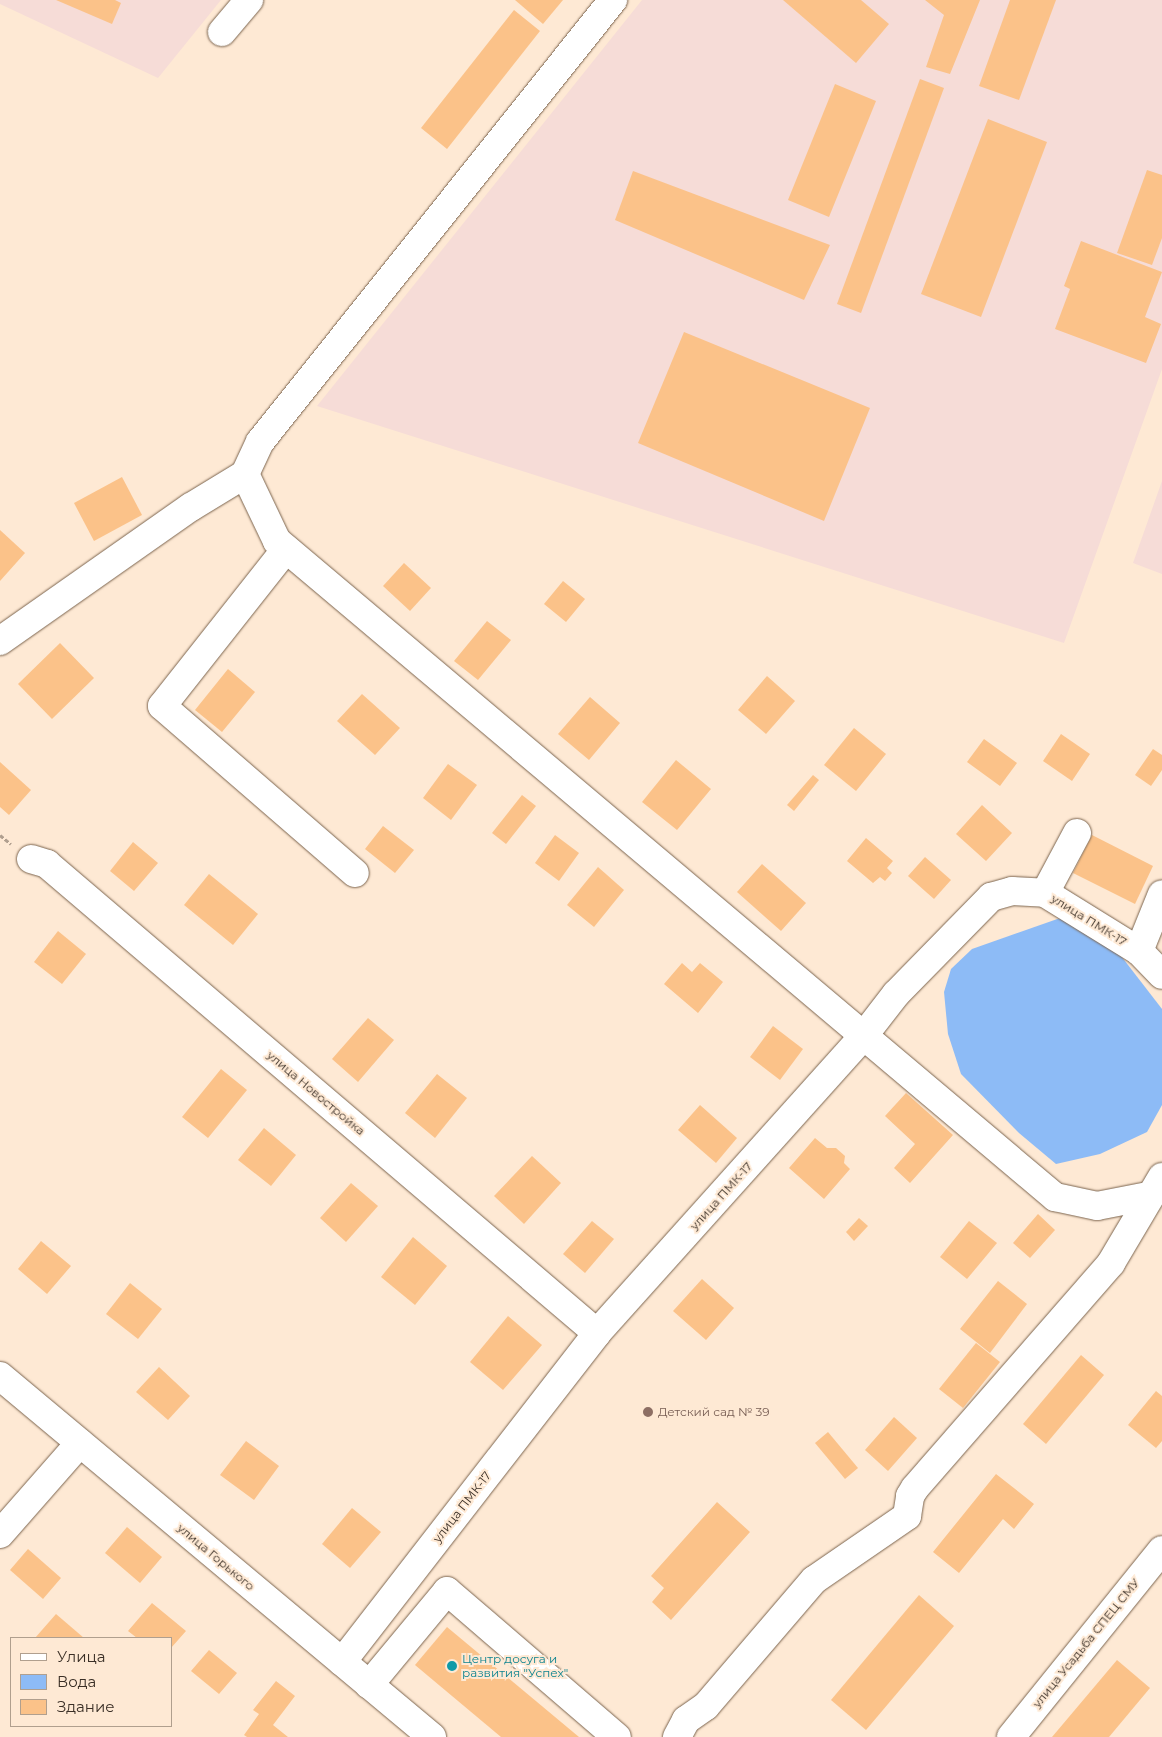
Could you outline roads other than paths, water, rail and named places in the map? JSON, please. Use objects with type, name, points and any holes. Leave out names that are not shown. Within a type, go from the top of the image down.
[{"type":"street","points":[[222,32],[249,0]]},
{"type":"street","points":[[0,641],[191,507],[245,474],[260,442],[613,0]]},
{"type":"street","points":[[245,474],[277,541],[865,1034],[1055,1197],[1097,1206],[1155,1187]]},
{"type":"street","points":[[286,549],[162,706],[355,873]]},
{"type":"street","points":[[1045,893],[1077,833]]},
{"type":"street","name":"улица Новостройка","points":[[31,859],[47,864],[597,1333]]},
{"type":"street","name":"улица ПМК-17","points":[[342,1662],[597,1333],[865,1034],[896,994],[991,897],[1012,891],[1045,893],[1139,951],[1162,974]]},
{"type":"street","points":[[1139,951],[1162,894]]},
{"type":"street","points":[[677,1737],[686,1720],[706,1706],[814,1580],[907,1516],[910,1496],[915,1488],[1101,1276],[1124,1243],[1155,1187]]},
{"type":"street","name":"улица Горького","points":[[0,1376],[432,1737]]},
{"type":"street","points":[[0,1534],[80,1443]]},
{"type":"street","name":"улица Усадьба СПЕЦ СМУ","points":[[1011,1737],[1162,1550]]},
{"type":"street","points":[[370,1685],[447,1591],[617,1737]]},
{"type":"water","points":[[1063,917],[1118,952],[1162,1009],[1162,1105],[1147,1132],[1100,1154],[1056,1164],[1019,1133],[961,1074],[948,1034],[944,992],[951,969],[972,949]]},
{"type":"place","name":"Детский сад № 39","points":[[648,1412]]},
{"type":"place","name":"Центр досуга и развития \"Успех\"","points":[[452,1666]]}]
